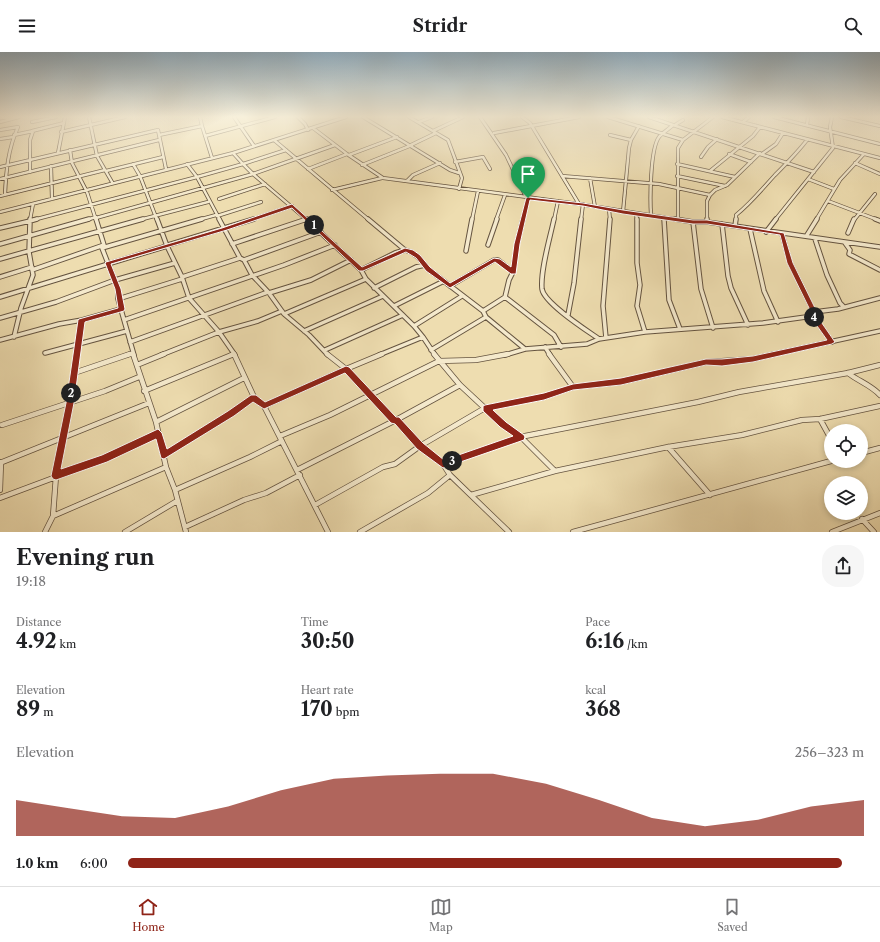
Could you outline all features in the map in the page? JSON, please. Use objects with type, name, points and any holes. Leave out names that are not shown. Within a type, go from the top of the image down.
[{"type":"street","points":[[5,195],[6,166],[12,139]]},
{"type":"street","points":[[30,139],[30,172]]},
{"type":"street","points":[[58,153],[60,139]]},
{"type":"street","points":[[94,139],[97,156],[112,182]]},
{"type":"street","points":[[0,167],[112,139]]},
{"type":"street","points":[[206,139],[212,158]]},
{"type":"street","points":[[249,139],[254,146]]},
{"type":"street","points":[[328,139],[382,178]]},
{"type":"street","points":[[308,169],[390,139]]},
{"type":"street","points":[[402,139],[459,173]]},
{"type":"street","points":[[362,165],[423,139]]},
{"type":"street","points":[[447,139],[462,178],[459,189]]},
{"type":"street","points":[[483,311],[505,297],[509,280],[514,272],[517,244],[527,198],[514,168],[498,139]]},
{"type":"street","points":[[539,139],[581,204],[574,283],[568,316]]},
{"type":"street","points":[[650,215],[654,151],[658,139]]},
{"type":"street","points":[[710,171],[748,139]]},
{"type":"street","points":[[707,222],[707,201],[715,190],[725,186],[751,162],[776,144],[779,139]]},
{"type":"street","points":[[832,139],[834,146]]},
{"type":"street","points":[[862,139],[880,144]]},
{"type":"street","points":[[0,179],[159,140],[166,169]]},
{"type":"street","points":[[0,212],[112,182],[233,153],[274,140],[405,250],[418,257],[425,265],[462,296],[483,311],[486,317],[512,337],[524,349]]},
{"type":"street","points":[[623,212],[625,182],[631,140]]},
{"type":"street","points":[[678,219],[678,148],[683,140]]},
{"type":"street","points":[[701,157],[708,147],[717,140],[814,172]]},
{"type":"street","points":[[736,226],[736,215],[750,204],[796,155],[807,140],[880,158]]},
{"type":"street","points":[[0,244],[253,174],[336,145]]},
{"type":"street","points":[[766,232],[834,146]]},
{"type":"street","points":[[70,150],[70,162],[86,190],[96,217],[103,247],[115,280],[118,299],[139,377],[156,422],[166,467],[175,490],[185,530],[244,500],[266,493],[342,447],[368,436],[460,385]]},
{"type":"street","points":[[0,228],[197,177],[286,150]]},
{"type":"street","points":[[233,153],[253,174],[307,219],[351,260],[361,270],[366,279],[374,288],[414,326],[439,361],[460,385],[503,425],[521,437],[555,471]]},
{"type":"street","points":[[729,154],[751,162]]},
{"type":"street","points":[[807,235],[840,180],[864,154]]},
{"type":"street","points":[[0,196],[163,157]]},
{"type":"street","points":[[455,162],[484,157],[490,169]]},
{"type":"street","points":[[407,181],[413,175],[440,163]]},
{"type":"street","points":[[855,163],[880,174]]},
{"type":"street","points":[[133,164],[140,176],[157,216],[167,246],[182,278],[189,298],[219,332],[234,354],[254,398],[264,406],[328,532]]},
{"type":"street","points":[[187,164],[197,177],[208,202],[232,244],[252,275],[269,293],[283,313],[346,370],[368,395],[420,446],[443,464],[450,475],[509,532]]},
{"type":"street","points":[[677,164],[735,177]]},
{"type":"street","points":[[51,166],[50,184],[52,199]]},
{"type":"street","points":[[562,176],[599,178],[651,184],[677,188],[710,196]]},
{"type":"street","points":[[677,176],[725,186]]},
{"type":"street","points":[[332,190],[382,178],[581,204],[636,214],[693,222],[722,224],[766,232],[880,247]]},
{"type":"street","points":[[590,178],[595,207]]},
{"type":"street","points":[[808,179],[834,189]]},
{"type":"street","points":[[218,199],[265,184]]},
{"type":"street","points":[[466,251],[478,191]]},
{"type":"street","points":[[848,233],[859,213],[874,194]]},
{"type":"street","points":[[488,245],[505,195]]},
{"type":"street","points":[[558,201],[543,272],[542,290],[549,302],[599,338]]},
{"type":"street","points":[[828,201],[880,221]]},
{"type":"street","points":[[0,259],[208,202]]},
{"type":"street","points":[[0,276],[32,269],[103,247],[217,216],[260,202]]},
{"type":"street","points":[[14,337],[20,308],[33,275],[29,252],[30,221],[33,204]]},
{"type":"street","points":[[0,297],[28,290],[108,263],[224,229],[292,206]]},
{"type":"street","points":[[606,338],[604,306],[610,216],[609,209]]},
{"type":"street","points":[[636,214],[638,225],[637,263],[640,285],[637,306],[645,332]]},
{"type":"street","points":[[664,217],[668,250],[669,300],[680,329]]},
{"type":"street","points":[[232,244],[307,219]]},
{"type":"street","points":[[693,222],[704,304],[713,328]]},
{"type":"street","points":[[722,224],[728,276],[731,288],[748,324]]},
{"type":"street","points":[[750,229],[764,291],[778,322]]},
{"type":"street","points":[[118,299],[321,232]]},
{"type":"street","points":[[782,234],[790,263],[814,314],[832,342]]},
{"type":"street","points":[[815,239],[827,275],[840,303],[844,306]]},
{"type":"street","points":[[845,243],[850,250],[849,254],[872,264],[880,270]]},
{"type":"street","points":[[124,320],[335,246]]},
{"type":"street","points":[[361,270],[405,250]]},
{"type":"street","points":[[130,342],[204,315],[279,291],[322,275],[351,260]]},
{"type":"street","points":[[450,286],[494,260],[498,260],[514,272]]},
{"type":"street","points":[[0,318],[56,302],[115,280],[175,263]]},
{"type":"street","points":[[374,288],[416,267],[425,265]]},
{"type":"street","points":[[136,365],[219,332],[283,313],[366,279]]},
{"type":"street","points":[[394,306],[444,281]]},
{"type":"street","points":[[304,331],[383,296]]},
{"type":"street","points":[[414,326],[462,296]]},
{"type":"street","points":[[505,297],[554,335],[561,347]]},
{"type":"street","points":[[175,490],[243,461],[281,438],[439,361],[476,360],[496,357],[524,349],[587,344],[599,338],[645,332],[778,322],[880,298]]},
{"type":"street","points":[[0,340],[121,309]]},
{"type":"street","points":[[325,350],[403,315]]},
{"type":"street","points":[[431,350],[486,317]]},
{"type":"street","points":[[45,532],[53,516],[56,476],[62,438],[70,403],[82,320]]},
{"type":"street","points":[[45,353],[127,331]]},
{"type":"street","points":[[315,505],[383,467],[395,464],[420,446],[485,408],[544,397],[573,387],[621,382],[706,362],[753,359],[880,331]]},
{"type":"street","points":[[264,406],[423,337]]},
{"type":"street","points":[[546,347],[550,357],[573,387]]},
{"type":"street","points":[[74,373],[133,353]]},
{"type":"street","points":[[144,391],[234,354]]},
{"type":"street","points":[[443,464],[521,437],[698,402],[739,392],[848,373],[880,365]]},
{"type":"street","points":[[848,373],[858,381],[874,388],[880,395]]},
{"type":"street","points":[[2,426],[70,403],[139,377]]},
{"type":"street","points":[[156,422],[244,378]]},
{"type":"street","points":[[164,455],[231,414],[254,398]]},
{"type":"street","points":[[0,490],[0,462],[149,404]]},
{"type":"street","points":[[471,494],[555,471],[668,447],[720,439],[802,420],[820,419],[880,406]]},
{"type":"street","points":[[820,419],[824,426]]},
{"type":"street","points":[[0,498],[104,459],[158,433]]},
{"type":"street","points":[[668,447],[710,495]]},
{"type":"street","points":[[868,451],[880,448]]},
{"type":"street","points":[[573,532],[824,463]]},
{"type":"street","points":[[53,516],[166,467]]},
{"type":"street","points":[[360,532],[428,493],[450,475]]},
{"type":"street","points":[[125,532],[177,501]]},
{"type":"street","points":[[868,517],[880,513]]},
{"type":"street","points":[[832,532],[860,520]]},
{"type":"street","points":[[863,520],[874,532]]},
{"type":"route","points":[[528,198],[583,204],[636,214],[693,222],[707,222],[782,234],[790,263],[814,312],[813,316],[832,342],[753,359],[706,362],[690,365],[668,372],[621,382],[573,387],[544,397],[485,408],[503,425],[521,437],[443,464],[420,446],[396,420],[394,421],[346,370],[264,406],[254,398],[231,414],[164,455],[158,433],[104,459],[56,476],[62,438],[70,403],[82,320],[121,309],[118,299],[118,289],[108,263],[224,229],[292,206],[361,270],[405,250],[418,257],[428,269],[450,286],[489,261],[498,260],[514,272],[513,267],[517,244],[528,198]]}]
